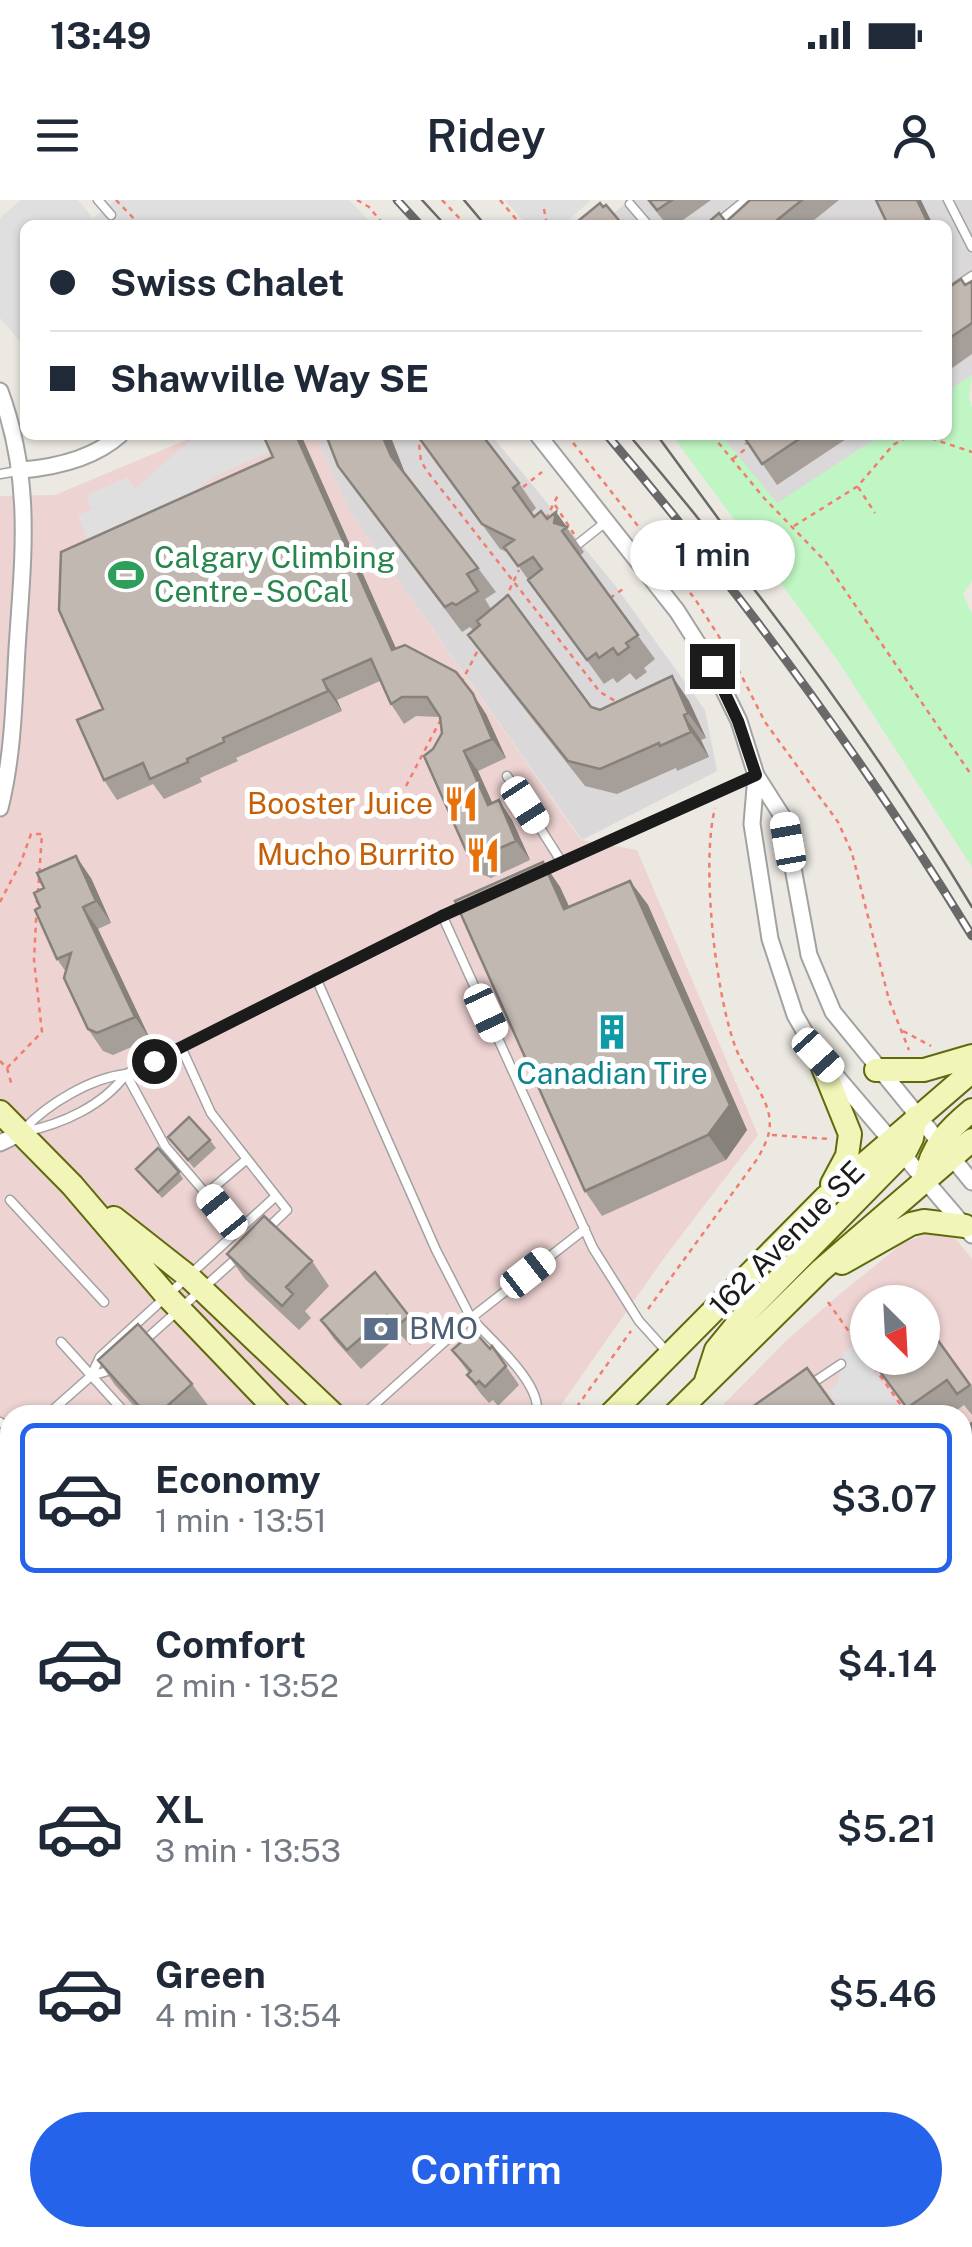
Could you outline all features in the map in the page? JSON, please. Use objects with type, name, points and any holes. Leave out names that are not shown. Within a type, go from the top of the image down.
[{"type":"main road","points":[[818,1055],[851,1144],[826,1196]]},
{"type":"main road","points":[[876,1070],[924,1070],[972,1056]]},
{"type":"main road","points":[[705,1384],[716,1350],[748,1311],[898,1145],[912,1138],[916,1117],[972,1070]]},
{"type":"main road","points":[[945,1151],[972,1110]]},
{"type":"main road","points":[[0,1112],[10,1138],[196,1283],[324,1405]]},
{"type":"main road","points":[[926,1178],[928,1163],[972,1140]]},
{"type":"main road","name":"162 Avenue SE","points":[[620,1405],[826,1196],[898,1145]]},
{"type":"main road","name":"162 Avenue SE","points":[[684,1405],[820,1272],[926,1178]]},
{"type":"main road","points":[[72,1185],[173,1302],[271,1405]]},
{"type":"main road","points":[[820,1272],[852,1259],[911,1224],[924,1222],[968,1230]]},
{"type":"street","points":[[0,391],[22,470],[23,577],[12,736],[0,808]]},
{"type":"street","points":[[22,470],[72,462],[111,440]]},
{"type":"street","points":[[542,440],[677,612],[712,666],[738,721],[756,775],[784,819],[802,927],[815,975],[832,1012],[972,1182]]},
{"type":"street","points":[[756,775],[752,824],[770,939],[794,1015],[818,1055],[968,1230]]},
{"type":"lane","points":[[98,200],[111,215]]},
{"type":"lane","points":[[721,220],[746,200]]},
{"type":"lane","points":[[948,200],[972,247]]},
{"type":"lane","points":[[630,204],[644,220]]},
{"type":"lane","points":[[0,474],[22,470]]},
{"type":"lane","points":[[578,544],[607,520]]},
{"type":"lane","points":[[527,877],[756,775]]},
{"type":"lane","points":[[507,776],[562,862]]},
{"type":"lane","points":[[10,1138],[43,1111],[108,1076],[126,1074],[181,1048],[476,900]]},
{"type":"lane","points":[[442,916],[585,1229],[639,1321],[670,1356]]},
{"type":"lane","points":[[316,978],[470,1318],[532,1386],[539,1405]]},
{"type":"lane","points":[[181,1048],[210,1112],[286,1210],[260,1236]]},
{"type":"lane","points":[[10,1138],[55,1125],[114,1090],[126,1074]]},
{"type":"lane","points":[[126,1074],[165,1146],[238,1231]]},
{"type":"lane","points":[[207,1193],[247,1159]]},
{"type":"lane","points":[[138,1348],[173,1302],[196,1283],[238,1231],[276,1196]]},
{"type":"lane","points":[[10,1200],[104,1302]]},
{"type":"lane","points":[[374,1405],[470,1318],[585,1229]]},
{"type":"lane","points":[[58,1405],[91,1376],[100,1357],[246,1249]]},
{"type":"lane","points":[[62,1342],[117,1405]]},
{"type":"lane","points":[[91,1376],[112,1370],[125,1359]]},
{"type":"lane","points":[[796,1395],[841,1364]]},
{"type":"path","points":[[116,200],[135,220]]},
{"type":"path","points":[[358,200],[378,218],[375,220]]},
{"type":"path","points":[[442,200],[461,220]]},
{"type":"path","points":[[500,200],[517,220]]},
{"type":"path","points":[[544,209],[546,220]]},
{"type":"path","points":[[419,440],[421,461],[427,471],[600,692],[618,702]]},
{"type":"path","points":[[571,440],[695,599],[732,656],[765,722],[838,822],[852,853],[881,970],[911,1055]]},
{"type":"path","points":[[716,440],[825,561],[972,776]]},
{"type":"path","points":[[793,527],[858,486],[902,440]]},
{"type":"path","points":[[936,440],[972,452]]},
{"type":"path","points":[[732,460],[747,442]]},
{"type":"path","points":[[521,488],[542,472]]},
{"type":"path","points":[[858,486],[875,512]]},
{"type":"path","points":[[540,532],[559,493]]},
{"type":"path","points":[[549,513],[574,535],[554,504]]},
{"type":"path","points":[[500,608],[523,564]]},
{"type":"path","points":[[610,598],[623,589]]},
{"type":"path","points":[[457,690],[478,651]]},
{"type":"path","points":[[406,786],[440,722]]},
{"type":"path","points":[[577,1405],[758,1158],[771,1134],[768,1110],[737,1052],[724,1013],[708,841],[720,790]]},
{"type":"path","points":[[0,902],[31,834],[42,834],[34,960],[42,1032],[7,1068]]},
{"type":"path","points":[[902,1030],[941,1052]]},
{"type":"path","points":[[0,1061],[7,1068],[12,1086]]},
{"type":"path","points":[[771,1134],[829,1139]]},
{"type":"path","points":[[828,1302],[901,1405]]},
{"type":"shaded area","points":[[21,200],[78,200],[93,218],[115,200],[349,200],[368,220],[20,220],[20,341],[0,318],[0,218]]},
{"type":"shaded area","points":[[505,200],[591,200],[569,220],[523,220]]},
{"type":"shaded area","points":[[630,200],[972,200],[972,375],[952,388],[952,220],[605,220]]},
{"type":"shaded area","points":[[186,440],[317,440],[350,512],[581,840],[637,850],[758,1135],[664,1258],[561,1405],[0,1405],[0,496],[55,495]]},
{"type":"shaded area","points":[[191,440],[287,443],[212,478],[125,541],[93,555],[78,515],[92,509],[86,495],[128,477],[134,489]]},
{"type":"shaded area","points":[[317,440],[495,440],[614,584],[705,710],[717,771],[582,840],[350,512]]},
{"type":"shaded area","points":[[725,440],[873,440],[777,504]]},
{"type":"shaded area","points":[[932,1232],[956,1239],[972,1259],[972,1405],[723,1405],[787,1340],[850,1286],[850,1375],[940,1375],[940,1285],[851,1285],[903,1243]]},
{"type":"shaded area","points":[[850,1347],[850,1375],[876,1375],[898,1405],[838,1405],[828,1391],[838,1383],[842,1353]]},
{"type":"green space","points":[[972,375],[972,581],[963,594],[972,614],[972,867],[838,661],[676,440],[725,440],[777,503],[873,440],[952,440],[952,388]]},
{"type":"building","points":[[649,200],[672,200],[657,210]]},
{"type":"building","points":[[750,200],[802,200],[777,220],[728,220]]},
{"type":"building","points":[[876,200],[917,200],[927,220],[886,220]]},
{"type":"building","points":[[600,203],[619,220],[579,220]]},
{"type":"building","points":[[961,279],[965,285],[972,281],[972,323],[952,336],[952,285]]},
{"type":"building","points":[[265,440],[298,440],[392,650],[405,645],[456,672],[473,694],[492,739],[464,751],[488,805],[499,800],[516,841],[477,858],[468,855],[424,756],[442,733],[440,717],[427,697],[402,697],[391,704],[371,659],[323,680],[328,691],[223,738],[224,742],[187,759],[188,762],[150,779],[143,763],[104,780],[77,720],[103,709],[59,610],[61,552],[273,457]]},
{"type":"building","points":[[328,440],[384,440],[391,456],[478,568],[467,574],[478,591],[445,607],[338,466]]},
{"type":"building","points":[[421,440],[486,440],[519,483],[513,488],[534,517],[541,511],[547,519],[556,512],[554,523],[567,527],[562,531],[638,635],[626,643],[629,647],[618,655],[613,648],[599,658],[596,653],[587,660],[528,580],[542,569],[533,557],[518,566],[504,547],[514,540],[482,524]]},
{"type":"building","points":[[746,440],[798,440],[762,464]]},
{"type":"building","points":[[508,595],[591,707],[600,710],[672,676],[688,713],[684,715],[691,732],[600,769],[568,761],[468,635],[480,625],[477,621]]},
{"type":"building","points":[[76,856],[96,901],[83,907],[135,1017],[97,1033],[88,1029],[64,978],[71,953],[57,959],[35,910],[40,907],[34,893],[44,888],[37,873]]},
{"type":"building","name":"Canadian Tire","points":[[543,862],[564,909],[630,881],[730,1105],[708,1135],[585,1191],[455,901]]},
{"type":"building","points":[[189,1117],[210,1140],[188,1160],[168,1137]]},
{"type":"building","points":[[158,1148],[179,1172],[158,1192],[136,1169]]},
{"type":"building","points":[[264,1216],[312,1261],[286,1287],[293,1294],[282,1306],[227,1254]]},
{"type":"building","points":[[375,1272],[409,1316],[397,1326],[387,1315],[347,1350],[321,1320]]},
{"type":"building","points":[[138,1324],[192,1384],[168,1405],[138,1405],[98,1360]]},
{"type":"building","points":[[474,1331],[490,1349],[492,1346],[506,1366],[485,1387],[467,1375],[471,1371],[452,1350]]},
{"type":"building","points":[[940,1343],[970,1385],[957,1394],[947,1380],[911,1405],[905,1405],[883,1375],[940,1375]]},
{"type":"building","points":[[807,1368],[834,1405],[755,1405]]},
{"type":"tram line","points":[[422,200],[440,220]]},
{"type":"tram line","points":[[464,200],[481,220]]},
{"type":"tram line","points":[[633,440],[722,548],[853,723],[972,907]]},
{"type":"tram line","points":[[661,440],[731,536]]},
{"type":"railway","points":[[397,200],[415,220]]},
{"type":"railway","points":[[611,440],[799,678],[888,805],[972,936]]},
{"type":"place","name":"Calgary Climbing Centre - SoCal","points":[[126,575]]},
{"type":"place","name":"Booster Juice","points":[[461,804]]},
{"type":"place","name":"Mucho Burrito","points":[[483,855]]},
{"type":"place","name":"Canadian Tire","points":[[612,1032]]},
{"type":"place","name":"BMO","points":[[381,1329]]},
{"type":"route","points":[[154,1061],[442,916],[756,775],[738,721],[712,666]]}]
